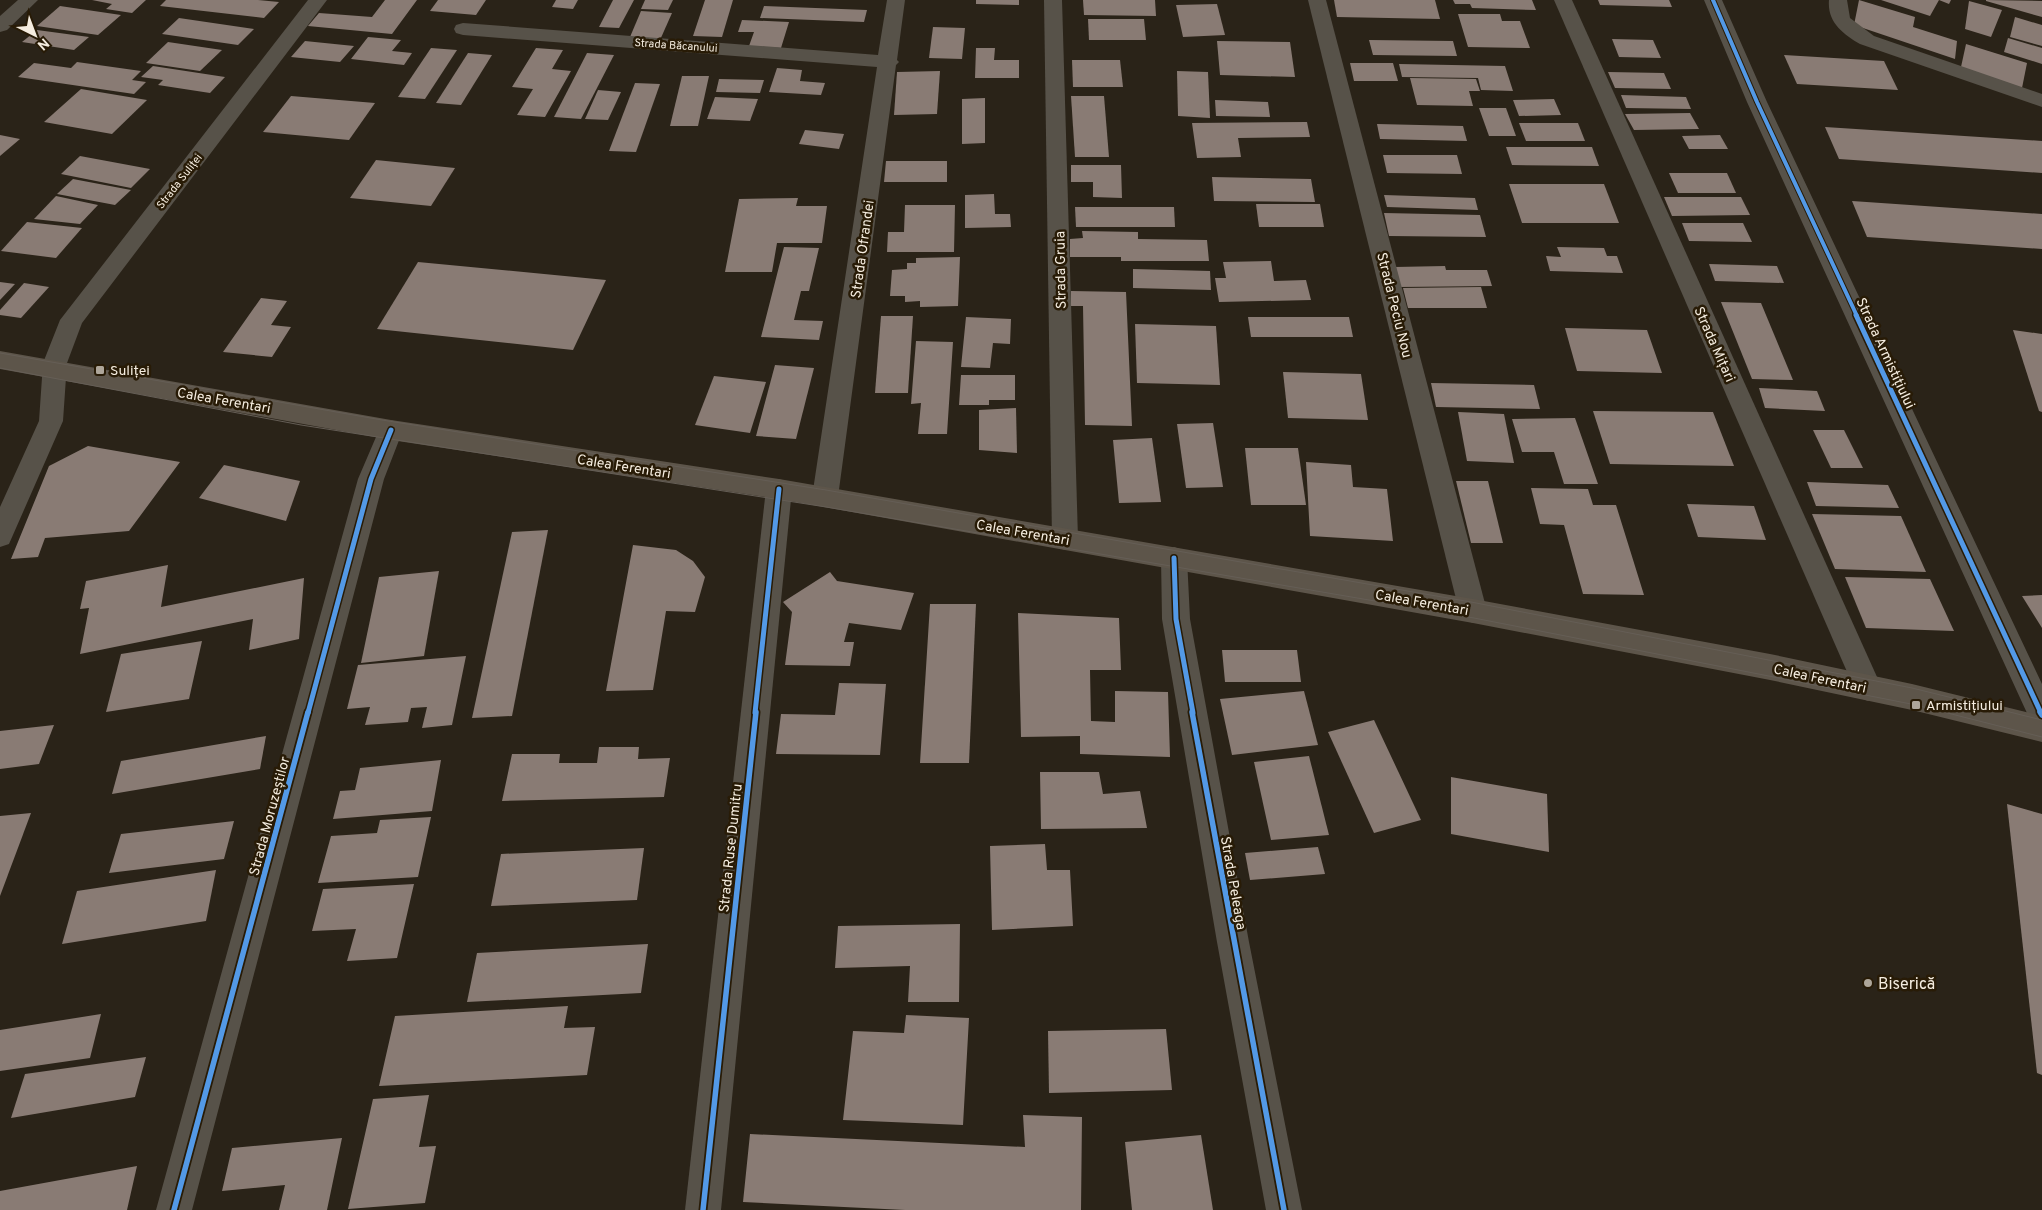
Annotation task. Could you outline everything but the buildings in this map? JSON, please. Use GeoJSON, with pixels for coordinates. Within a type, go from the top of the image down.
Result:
{"type":"FeatureCollection","features":[{"type":"Feature","properties":{"kind":"main road","name":"Calea Ferentari"},"geometry":{"type":"LineString","coordinates":[[0,360],[391,430],[779,489],[1473,610],[1868,688],[2042,729]]}},
{"type":"Feature","properties":{"kind":"street"},"geometry":{"type":"LineString","coordinates":[[0,26],[29,0]]}},
{"type":"Feature","properties":{"kind":"street","name":"Strada Suliței"},"geometry":{"type":"LineString","coordinates":[[0,536],[50,421],[55,363],[72,320],[318,0]]}},
{"type":"Feature","properties":{"kind":"street","name":"Strada Ofrandei"},"geometry":{"type":"LineString","coordinates":[[825,497],[889,62],[896,0]]}},
{"type":"Feature","properties":{"kind":"street","name":"Strada Gruia"},"geometry":{"type":"LineString","coordinates":[[1053,0],[1065,539]]}},
{"type":"Feature","properties":{"kind":"street","name":"Strada Peciu Nou"},"geometry":{"type":"LineString","coordinates":[[1317,0],[1473,610]]}},
{"type":"Feature","properties":{"kind":"street","name":"Strada Mițari"},"geometry":{"type":"LineString","coordinates":[[1563,0],[1868,688]]}},
{"type":"Feature","properties":{"kind":"street","name":"Strada Armistițiului"},"geometry":{"type":"LineString","coordinates":[[1713,0],[1757,102],[2042,715]]}},
{"type":"Feature","properties":{"kind":"street"},"geometry":{"type":"LineString","coordinates":[[1838,0],[1840,19],[1849,30],[1867,40],[2042,101]]}},
{"type":"Feature","properties":{"kind":"street","name":"Strada Băcanului"},"geometry":{"type":"LineString","coordinates":[[462,29],[889,62]]}},
{"type":"Feature","properties":{"kind":"street","name":"Strada Moruzeștilor"},"geometry":{"type":"LineString","coordinates":[[174,1210],[371,479],[391,430]]}},
{"type":"Feature","properties":{"kind":"street","name":"Strada Ruse Dumitru"},"geometry":{"type":"LineString","coordinates":[[703,1210],[779,489]]}},
{"type":"Feature","properties":{"kind":"street","name":"Strada Peleaga"},"geometry":{"type":"LineString","coordinates":[[1174,558],[1178,628],[1233,942],[1284,1210]]}},
{"type":"Feature","properties":{"kind":"tram line"},"geometry":{"type":"LineString","coordinates":[[0,353],[382,420],[826,490],[1471,602],[1912,688],[2042,720]]}},
{"type":"Feature","properties":{"kind":"tram line"},"geometry":{"type":"LineString","coordinates":[[0,368],[301,425],[826,507],[1474,618],[1916,705],[2042,737]]}},
{"type":"Feature","properties":{"kind":"cycle path"},"geometry":{"type":"LineString","coordinates":[[1713,0],[1757,102],[2042,715]]}},
{"type":"Feature","properties":{"kind":"cycle path"},"geometry":{"type":"LineString","coordinates":[[174,1210],[371,479],[391,430]]}},
{"type":"Feature","properties":{"kind":"cycle path"},"geometry":{"type":"LineString","coordinates":[[703,1210],[779,489]]}},
{"type":"Feature","properties":{"kind":"cycle path"},"geometry":{"type":"LineString","coordinates":[[1174,558],[1176,619],[1233,942],[1284,1210]]}},
{"type":"Feature","properties":{"kind":"place","name":"Suliței"},"geometry":{"type":"Point","coordinates":[100,370]}},
{"type":"Feature","properties":{"kind":"place","name":"Armistițiului"},"geometry":{"type":"Point","coordinates":[1916,705]}},
{"type":"Feature","properties":{"kind":"place","name":"Biserică"},"geometry":{"type":"Point","coordinates":[1868,983]}}]}
